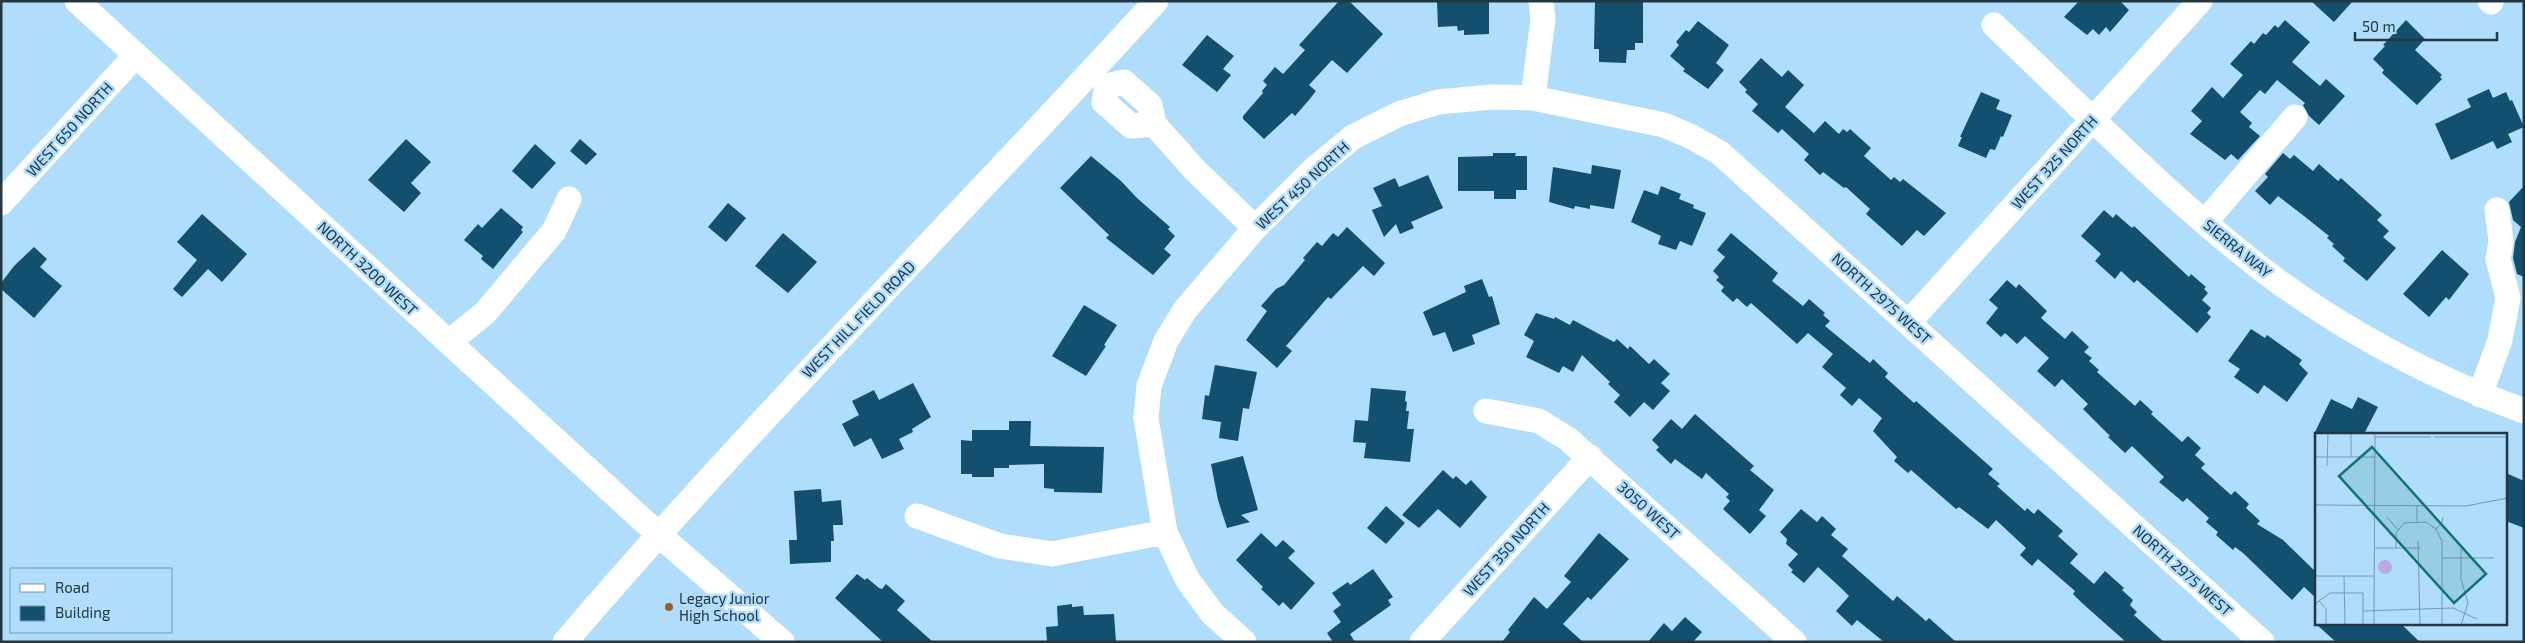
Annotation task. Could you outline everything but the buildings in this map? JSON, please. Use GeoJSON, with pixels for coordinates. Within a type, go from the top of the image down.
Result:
{"type":"FeatureCollection","features":[{"type":"Feature","properties":{"kind":"street","name":"NORTH 3200 WEST"},"geometry":{"type":"LineString","coordinates":[[77,1],[658,534],[782,642]]}},
{"type":"Feature","properties":{"kind":"street","name":"WEST HILL FIELD ROAD"},"geometry":{"type":"LineString","coordinates":[[565,642],[658,534],[776,406],[1099,79],[1156,1]]}},
{"type":"Feature","properties":{"kind":"street"},"geometry":{"type":"LineString","coordinates":[[1533,98],[1543,19],[1541,1]]}},
{"type":"Feature","properties":{"kind":"street","name":"WEST 325 NORTH"},"geometry":{"type":"LineString","coordinates":[[1910,322],[2200,1]]}},
{"type":"Feature","properties":{"kind":"street","name":"SIERRA WAY"},"geometry":{"type":"LineString","coordinates":[[1994,25],[2205,222],[2268,274],[2335,320],[2396,356],[2480,395],[2524,411]]}},
{"type":"Feature","properties":{"kind":"street","name":"WEST 650 NORTH"},"geometry":{"type":"LineString","coordinates":[[1,203],[136,55]]}},
{"type":"Feature","properties":{"kind":"street"},"geometry":{"type":"LineString","coordinates":[[1099,79],[1124,82],[1150,106],[1154,124],[1195,170],[1255,228]]}},
{"type":"Feature","properties":{"kind":"street","name":"WEST 450 NORTH"},"geometry":{"type":"LineString","coordinates":[[1244,642],[1212,613],[1187,579],[1165,532],[1146,418],[1149,386],[1166,341],[1185,310],[1255,228],[1313,170],[1353,137],[1399,114],[1438,102],[1492,97],[1533,98]]}},
{"type":"Feature","properties":{"kind":"street","name":"NORTH 2975 WEST"},"geometry":{"type":"LineString","coordinates":[[1533,98],[1664,125],[1692,137],[1720,153],[1910,322],[2262,642]]}},
{"type":"Feature","properties":{"kind":"street"},"geometry":{"type":"LineString","coordinates":[[2205,222],[2296,117]]}},
{"type":"Feature","properties":{"kind":"street"},"geometry":{"type":"LineString","coordinates":[[449,342],[485,313],[554,231],[569,199]]}},
{"type":"Feature","properties":{"kind":"street"},"geometry":{"type":"LineString","coordinates":[[2480,395],[2500,340],[2508,298],[2498,259],[2501,241],[2497,210]]}},
{"type":"Feature","properties":{"kind":"street","name":"3050 WEST"},"geometry":{"type":"LineString","coordinates":[[1486,411],[1539,422],[1568,439],[1794,642]]}},
{"type":"Feature","properties":{"kind":"street","name":"WEST 350 NORTH"},"geometry":{"type":"LineString","coordinates":[[1422,642],[1590,457]]}},
{"type":"Feature","properties":{"kind":"street"},"geometry":{"type":"LineString","coordinates":[[917,516],[1000,546],[1052,554],[1165,532]]}},
{"type":"Feature","properties":{"kind":"place","name":"Legacy Junior High School"},"geometry":{"type":"Point","coordinates":[669,607]}}]}
